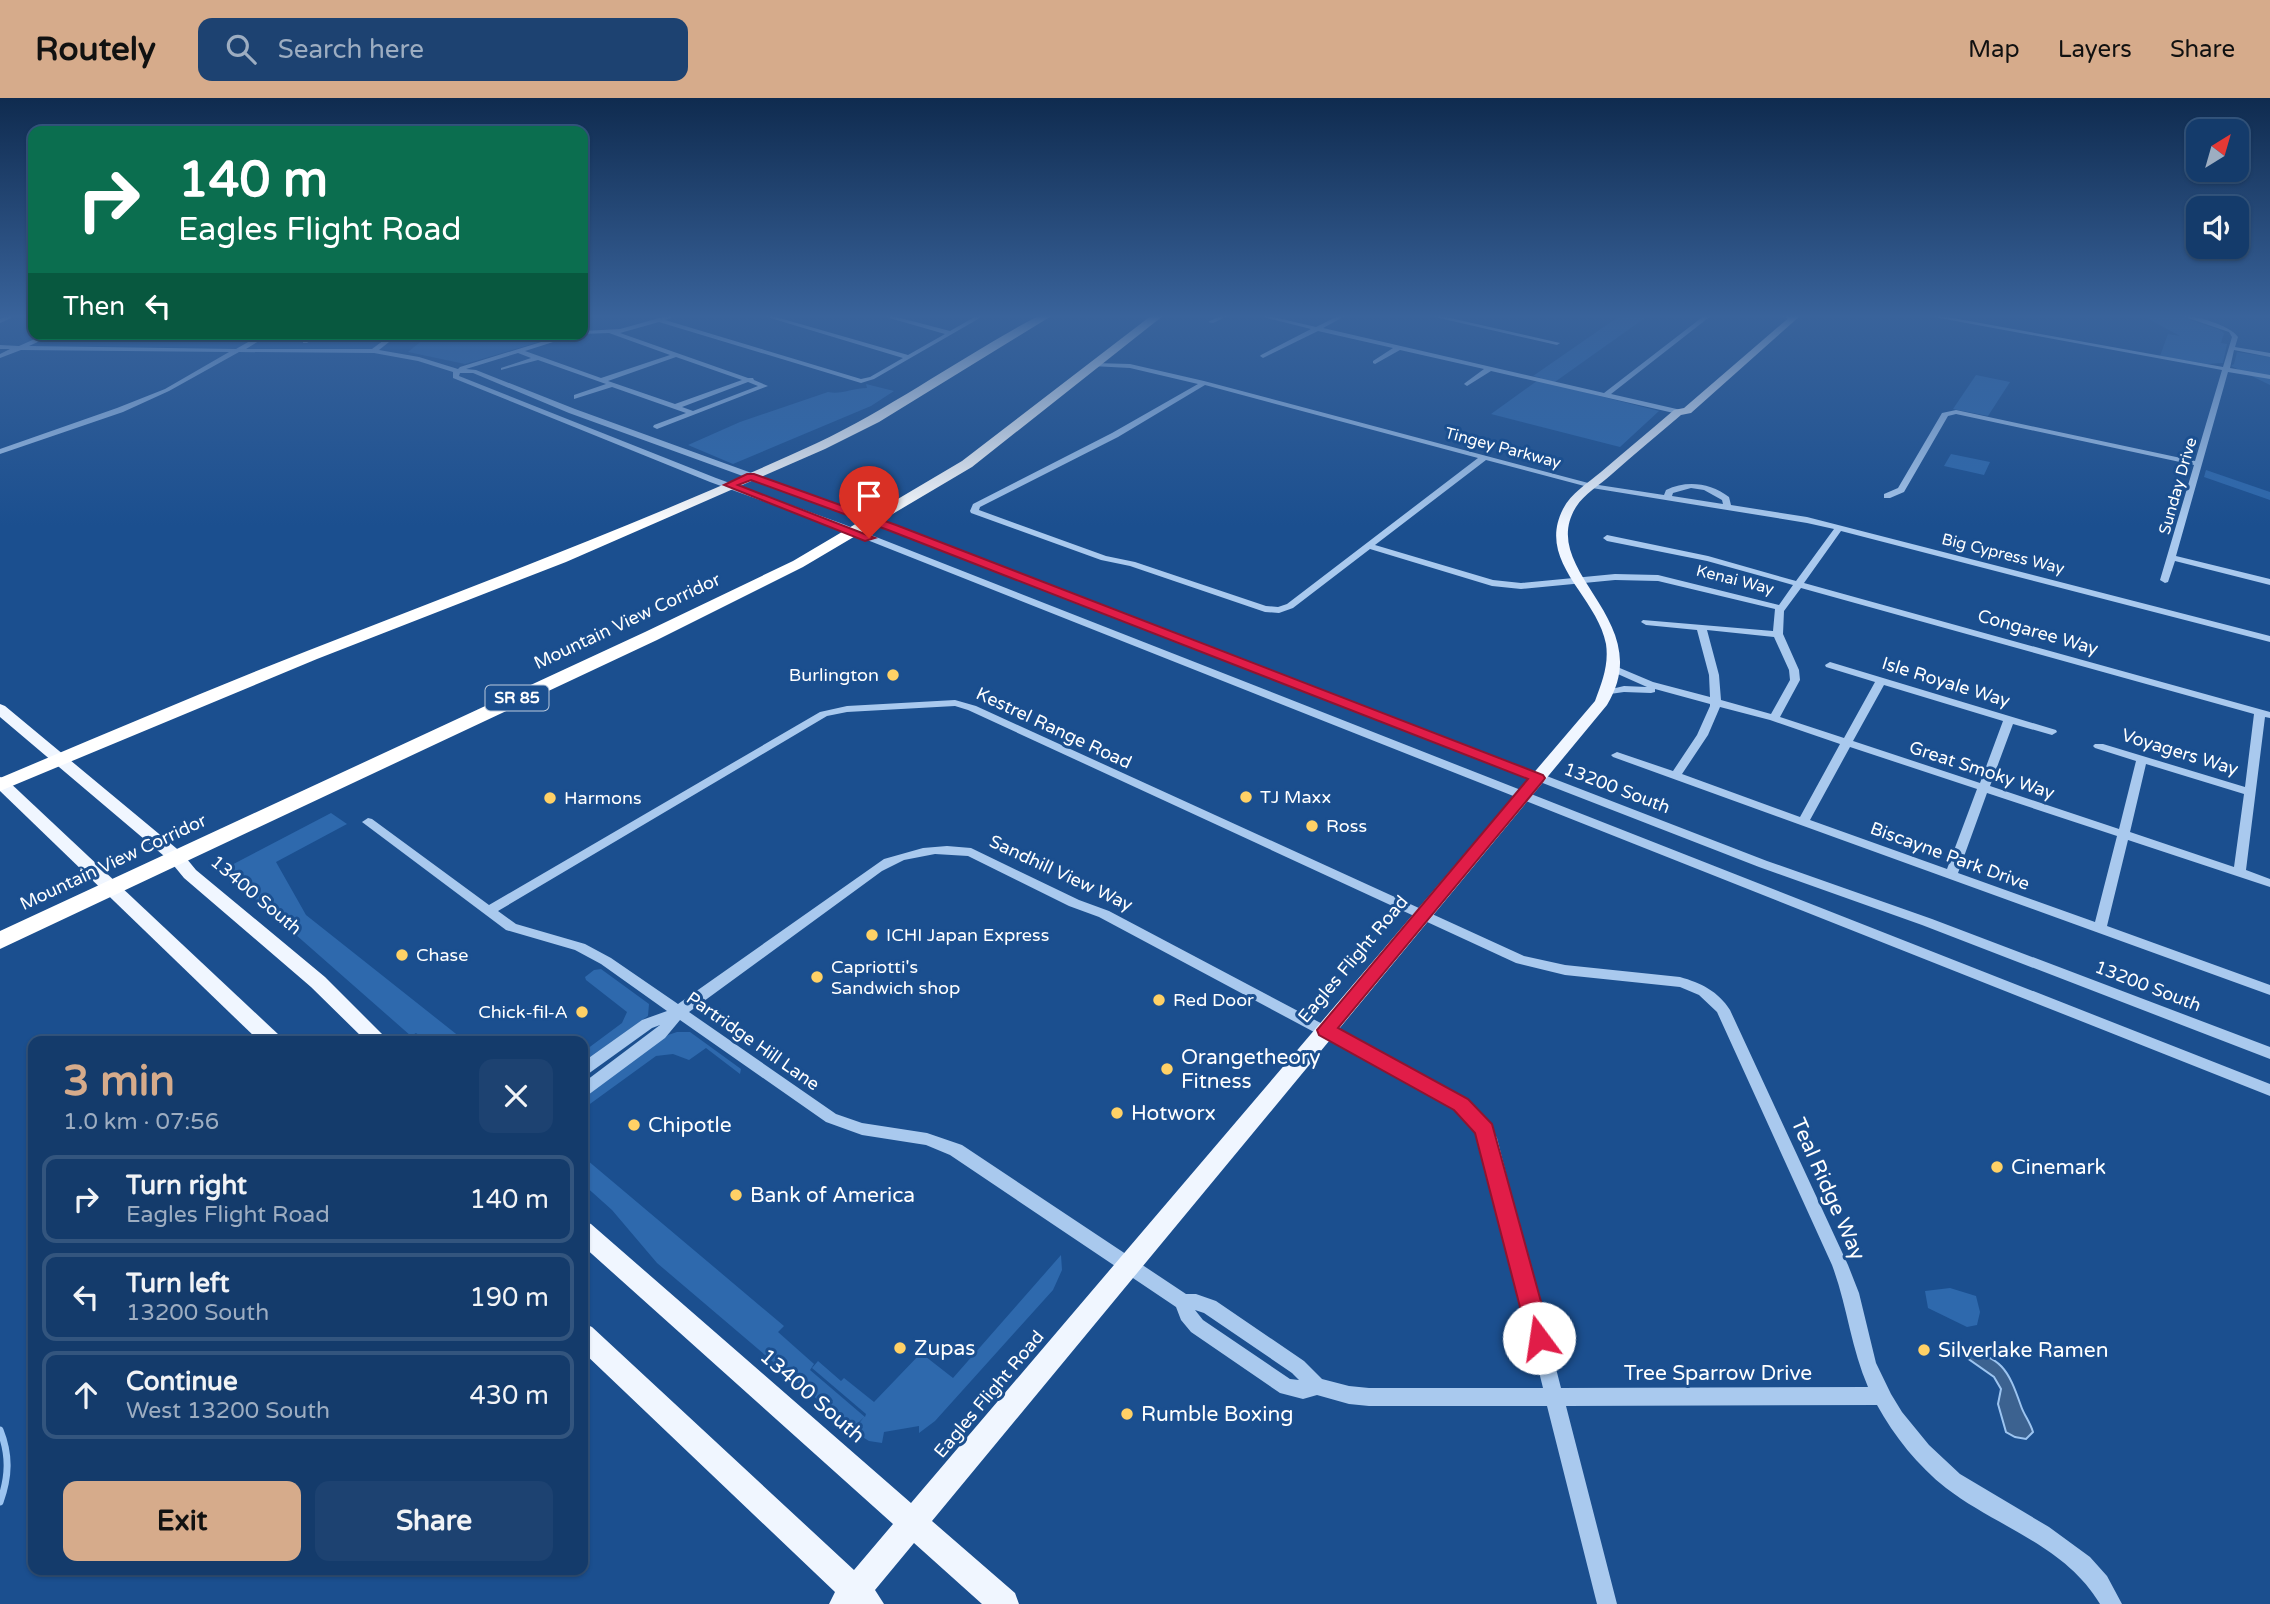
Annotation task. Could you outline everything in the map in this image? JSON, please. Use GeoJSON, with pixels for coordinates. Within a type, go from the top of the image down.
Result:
{"type":"FeatureCollection","features":[{"type":"Feature","properties":{"kind":"highway"},"geometry":{"type":"LineString","coordinates":[[1,784],[311,655],[561,559],[875,419],[929,385]]}},
{"type":"Feature","properties":{"kind":"highway","name":"Mountain View Corridor"},"geometry":{"type":"LineString","coordinates":[[0,941],[766,580],[873,522],[978,457],[1068,385]]}},
{"type":"Feature","properties":{"kind":"main road"},"geometry":{"type":"LineString","coordinates":[[1699,385],[1674,407],[1678,412],[1687,411],[1716,385]]}},
{"type":"Feature","properties":{"kind":"main road","name":"Eagles Flight Road"},"geometry":{"type":"LineString","coordinates":[[856,1600],[913,1522],[1607,693],[1615,669],[1614,645],[1607,623],[1564,554],[1561,532],[1568,511],[1592,486],[1678,412]]}},
{"type":"Feature","properties":{"kind":"main road","name":"13400 South"},"geometry":{"type":"LineString","coordinates":[[0,709],[176,857],[190,874],[318,982],[374,1036]]}},
{"type":"Feature","properties":{"kind":"main road"},"geometry":{"type":"LineString","coordinates":[[1,784],[267,1036]]}},
{"type":"Feature","properties":{"kind":"main road","name":"13400 South"},"geometry":{"type":"LineString","coordinates":[[588,1235],[1004,1604]]}},
{"type":"Feature","properties":{"kind":"main road"},"geometry":{"type":"LineString","coordinates":[[588,1340],[856,1600]]}},
{"type":"Feature","properties":{"kind":"street"},"geometry":{"type":"LineString","coordinates":[[0,452],[132,405],[175,385]]}},
{"type":"Feature","properties":{"kind":"street"},"geometry":{"type":"LineString","coordinates":[[476,385],[2270,1090]]}},
{"type":"Feature","properties":{"kind":"street"},"geometry":{"type":"LineString","coordinates":[[510,385],[750,477]]}},
{"type":"Feature","properties":{"kind":"street"},"geometry":{"type":"LineString","coordinates":[[577,397],[610,385]]}},
{"type":"Feature","properties":{"kind":"street"},"geometry":{"type":"LineString","coordinates":[[612,385],[693,413]]}},
{"type":"Feature","properties":{"kind":"street"},"geometry":{"type":"LineString","coordinates":[[675,407],[734,385]]}},
{"type":"Feature","properties":{"kind":"street"},"geometry":{"type":"LineString","coordinates":[[657,427],[764,385]]}},
{"type":"Feature","properties":{"kind":"street"},"geometry":{"type":"LineString","coordinates":[[1200,385],[1115,435],[976,506],[974,511],[1104,558],[1132,564],[1270,610],[1290,606],[1485,457]]}},
{"type":"Feature","properties":{"kind":"street","name":"Tingey Parkway"},"geometry":{"type":"LineString","coordinates":[[1213,385],[1592,486]]}},
{"type":"Feature","properties":{"kind":"street"},"geometry":{"type":"LineString","coordinates":[[1563,385],[1678,412]]}},
{"type":"Feature","properties":{"kind":"street"},"geometry":{"type":"LineString","coordinates":[[1606,395],[1619,385]]}},
{"type":"Feature","properties":{"kind":"street","name":"Sunday Drive"},"geometry":{"type":"LineString","coordinates":[[2165,580],[2221,385]]}},
{"type":"Feature","properties":{"kind":"street"},"geometry":{"type":"LineString","coordinates":[[512,399],[529,393]]}},
{"type":"Feature","properties":{"kind":"street"},"geometry":{"type":"LineString","coordinates":[[1887,496],[1901,489],[1945,415],[1956,412],[2199,464]]}},
{"type":"Feature","properties":{"kind":"street","name":"13200 South"},"geometry":{"type":"LineString","coordinates":[[750,477],[1763,864],[1927,922],[2270,1053]]}},
{"type":"Feature","properties":{"kind":"street","name":"Big Cypress Way"},"geometry":{"type":"LineString","coordinates":[[1592,486],[1727,506],[1839,528],[2270,639]]}},
{"type":"Feature","properties":{"kind":"street","name":"Big Cypress Way"},"geometry":{"type":"LineString","coordinates":[[1668,499],[1669,492],[1675,488],[1698,487],[1720,494],[1726,499],[1727,506]]}},
{"type":"Feature","properties":{"kind":"street"},"geometry":{"type":"LineString","coordinates":[[1774,718],[1795,680],[1794,670],[1778,634],[1777,618],[1781,608],[1839,528]]}},
{"type":"Feature","properties":{"kind":"street","name":"Congaree Way"},"geometry":{"type":"LineString","coordinates":[[1607,538],[1691,551],[1798,584],[2265,714]]}},
{"type":"Feature","properties":{"kind":"street","name":"Kenai Way"},"geometry":{"type":"LineString","coordinates":[[1368,547],[1492,583],[1521,586],[1579,582],[1599,585],[1682,584],[1781,608]]}},
{"type":"Feature","properties":{"kind":"street"},"geometry":{"type":"LineString","coordinates":[[2172,558],[2270,582]]}},
{"type":"Feature","properties":{"kind":"street"},"geometry":{"type":"LineString","coordinates":[[1646,622],[1778,634]]}},
{"type":"Feature","properties":{"kind":"street"},"geometry":{"type":"LineString","coordinates":[[1675,776],[1710,725],[1717,702],[1717,684],[1701,627]]}},
{"type":"Feature","properties":{"kind":"street","name":"Isle Royale Way"},"geometry":{"type":"LineString","coordinates":[[1830,665],[2052,732]]}},
{"type":"Feature","properties":{"kind":"street","name":"Great Smoky Way"},"geometry":{"type":"LineString","coordinates":[[1615,669],[1642,681],[1774,718],[2270,883]]}},
{"type":"Feature","properties":{"kind":"street"},"geometry":{"type":"LineString","coordinates":[[1803,822],[1881,680]]}},
{"type":"Feature","properties":{"kind":"street","name":"Great Smoky Way"},"geometry":{"type":"LineString","coordinates":[[1607,693],[1633,689],[1682,694]]}},
{"type":"Feature","properties":{"kind":"street","name":"Kestrel Range Road"},"geometry":{"type":"LineString","coordinates":[[488,911],[824,713],[943,702],[972,708],[1422,915]]}},
{"type":"Feature","properties":{"kind":"street"},"geometry":{"type":"LineString","coordinates":[[2239,873],[2250,792],[2265,714]]}},
{"type":"Feature","properties":{"kind":"street"},"geometry":{"type":"LineString","coordinates":[[1951,875],[2009,719]]}},
{"type":"Feature","properties":{"kind":"street","name":"Voyagers Way"},"geometry":{"type":"LineString","coordinates":[[2099,746],[2250,792]]}},
{"type":"Feature","properties":{"kind":"street","name":"Biscayne Park Drive"},"geometry":{"type":"LineString","coordinates":[[1617,755],[2270,989]]}},
{"type":"Feature","properties":{"kind":"street"},"geometry":{"type":"LineString","coordinates":[[2100,928],[2142,759]]}},
{"type":"Feature","properties":{"kind":"street","name":"Partridge Hill Lane"},"geometry":{"type":"LineString","coordinates":[[368,822],[517,930],[587,950],[831,1118],[862,1129],[927,1139],[956,1150],[1128,1266]]}},
{"type":"Feature","properties":{"kind":"street","name":"Sandhill View Way"},"geometry":{"type":"LineString","coordinates":[[588,1066],[647,1024],[678,1012],[881,866],[916,853],[945,849],[971,852],[987,858],[1074,903],[1104,914],[1326,1030]]}},
{"type":"Feature","properties":{"kind":"street","name":"Teal Ridge Way"},"geometry":{"type":"LineString","coordinates":[[1422,915],[1533,964],[1680,982],[1705,992],[1718,1004],[1842,1268],[1868,1365],[1902,1430],[1936,1466],[1972,1494],[2074,1556],[2096,1576],[2112,1604]]}},
{"type":"Feature","properties":{"kind":"street","name":"Sandhill View Way"},"geometry":{"type":"LineString","coordinates":[[588,1087],[660,1034],[678,1012]]}},
{"type":"Feature","properties":{"kind":"street"},"geometry":{"type":"LineString","coordinates":[[1326,1030],[1461,1104],[1485,1129],[1607,1604]]}},
{"type":"Feature","properties":{"kind":"street","name":"Tree Sparrow Drive"},"geometry":{"type":"LineString","coordinates":[[1128,1266],[1183,1302],[1186,1314],[1197,1326],[1278,1382],[1303,1390],[1317,1386],[1349,1395],[1369,1397],[1882,1396]]}},
{"type":"Feature","properties":{"kind":"shaded area"},"geometry":{"type":"Polygon","coordinates":[[[866,385],[871,385],[894,391],[871,406],[733,464],[688,445],[740,422],[828,392],[867,388],[866,385]]]}},
{"type":"Feature","properties":{"kind":"shaded area"},"geometry":{"type":"Polygon","coordinates":[[[1531,385],[1557,385],[1659,411],[1620,447],[1491,414],[1531,385]]]}},
{"type":"Feature","properties":{"kind":"shaded area"},"geometry":{"type":"Polygon","coordinates":[[[1969,385],[2008,385],[1988,416],[1953,409],[1969,385]]]}},
{"type":"Feature","properties":{"kind":"shaded area"},"geometry":{"type":"Polygon","coordinates":[[[1951,454],[1990,462],[1984,475],[1944,466],[1951,454]]]}},
{"type":"Feature","properties":{"kind":"shaded area"},"geometry":{"type":"Polygon","coordinates":[[[2206,470],[2270,492],[2270,500],[2204,477],[2206,470]]]}},
{"type":"Feature","properties":{"kind":"shaded area"},"geometry":{"type":"Polygon","coordinates":[[[331,813],[347,824],[276,862],[306,915],[459,1036],[420,1036],[416,1033],[411,1036],[222,870],[331,813]]]}},
{"type":"Feature","properties":{"kind":"shaded area"},"geometry":{"type":"Polygon","coordinates":[[[601,969],[649,1004],[648,1016],[588,1058],[588,1048],[622,1023],[627,1012],[586,980],[585,977],[594,970],[601,969]]]}},
{"type":"Feature","properties":{"kind":"shaded area"},"geometry":{"type":"Polygon","coordinates":[[[690,1032],[741,1069],[740,1074],[706,1048],[689,1060],[673,1054],[656,1056],[588,1105],[588,1092],[668,1035],[690,1032]]]}},
{"type":"Feature","properties":{"kind":"shaded area"},"geometry":{"type":"Polygon","coordinates":[[[588,1161],[784,1326],[778,1332],[814,1364],[810,1370],[865,1417],[866,1414],[812,1368],[818,1361],[841,1381],[844,1378],[874,1402],[921,1353],[953,1378],[1061,1255],[1062,1270],[1053,1290],[935,1421],[919,1433],[919,1426],[884,1432],[882,1443],[869,1441],[853,1431],[864,1417],[852,1429],[657,1263],[612,1210],[588,1188],[588,1161]]]}},
{"type":"Feature","properties":{"kind":"shaded area"},"geometry":{"type":"Polygon","coordinates":[[[1950,1288],[1976,1296],[1980,1312],[1977,1325],[1967,1327],[1928,1308],[1925,1291],[1950,1288]]]}},
{"type":"Feature","properties":{"kind":"shaded area"},"geometry":{"type":"Polygon","coordinates":[[[1961,1348],[1995,1361],[2007,1374],[2033,1432],[2026,1439],[2006,1432],[1998,1404],[2001,1389],[1994,1377],[1960,1353],[1961,1348]]]}},
{"type":"Feature","properties":{"kind":"waterway"},"geometry":{"type":"LineString","coordinates":[[0,1430],[7,1466],[0,1502]]}},
{"type":"Feature","properties":{"kind":"place","name":"Burlington"},"geometry":{"type":"Point","coordinates":[893,675]}},
{"type":"Feature","properties":{"kind":"place","name":"TJ Maxx"},"geometry":{"type":"Point","coordinates":[1246,797]}},
{"type":"Feature","properties":{"kind":"place","name":"Harmons"},"geometry":{"type":"Point","coordinates":[550,798]}},
{"type":"Feature","properties":{"kind":"place","name":"Ross"},"geometry":{"type":"Point","coordinates":[1312,826]}},
{"type":"Feature","properties":{"kind":"place","name":"ICHI Japan Express"},"geometry":{"type":"Point","coordinates":[872,935]}},
{"type":"Feature","properties":{"kind":"place","name":"Chase"},"geometry":{"type":"Point","coordinates":[402,955]}},
{"type":"Feature","properties":{"kind":"place","name":"Capriotti's Sandwich shop"},"geometry":{"type":"Point","coordinates":[817,977]}},
{"type":"Feature","properties":{"kind":"place","name":"Red Door"},"geometry":{"type":"Point","coordinates":[1159,1000]}},
{"type":"Feature","properties":{"kind":"place","name":"Chick-fil-A"},"geometry":{"type":"Point","coordinates":[582,1012]}},
{"type":"Feature","properties":{"kind":"place","name":"Orangetheory Fitness"},"geometry":{"type":"Point","coordinates":[1167,1069]}},
{"type":"Feature","properties":{"kind":"place","name":"Hotworx"},"geometry":{"type":"Point","coordinates":[1117,1113]}},
{"type":"Feature","properties":{"kind":"place","name":"Chipotle"},"geometry":{"type":"Point","coordinates":[634,1125]}},
{"type":"Feature","properties":{"kind":"place","name":"Cinemark"},"geometry":{"type":"Point","coordinates":[1997,1167]}},
{"type":"Feature","properties":{"kind":"place","name":"Bank of America"},"geometry":{"type":"Point","coordinates":[736,1195]}},
{"type":"Feature","properties":{"kind":"place","name":"Zupas"},"geometry":{"type":"Point","coordinates":[900,1348]}},
{"type":"Feature","properties":{"kind":"place","name":"Silverlake Ramen"},"geometry":{"type":"Point","coordinates":[1924,1350]}},
{"type":"Feature","properties":{"kind":"place","name":"Rumble Boxing"},"geometry":{"type":"Point","coordinates":[1127,1414]}},
{"type":"Feature","properties":{"kind":"route"},"geometry":{"type":"LineString","coordinates":[[869,538],[729,485],[750,477],[892,527],[1537,778],[1326,1030],[1461,1104],[1485,1129],[1539,1338]]}}]}
